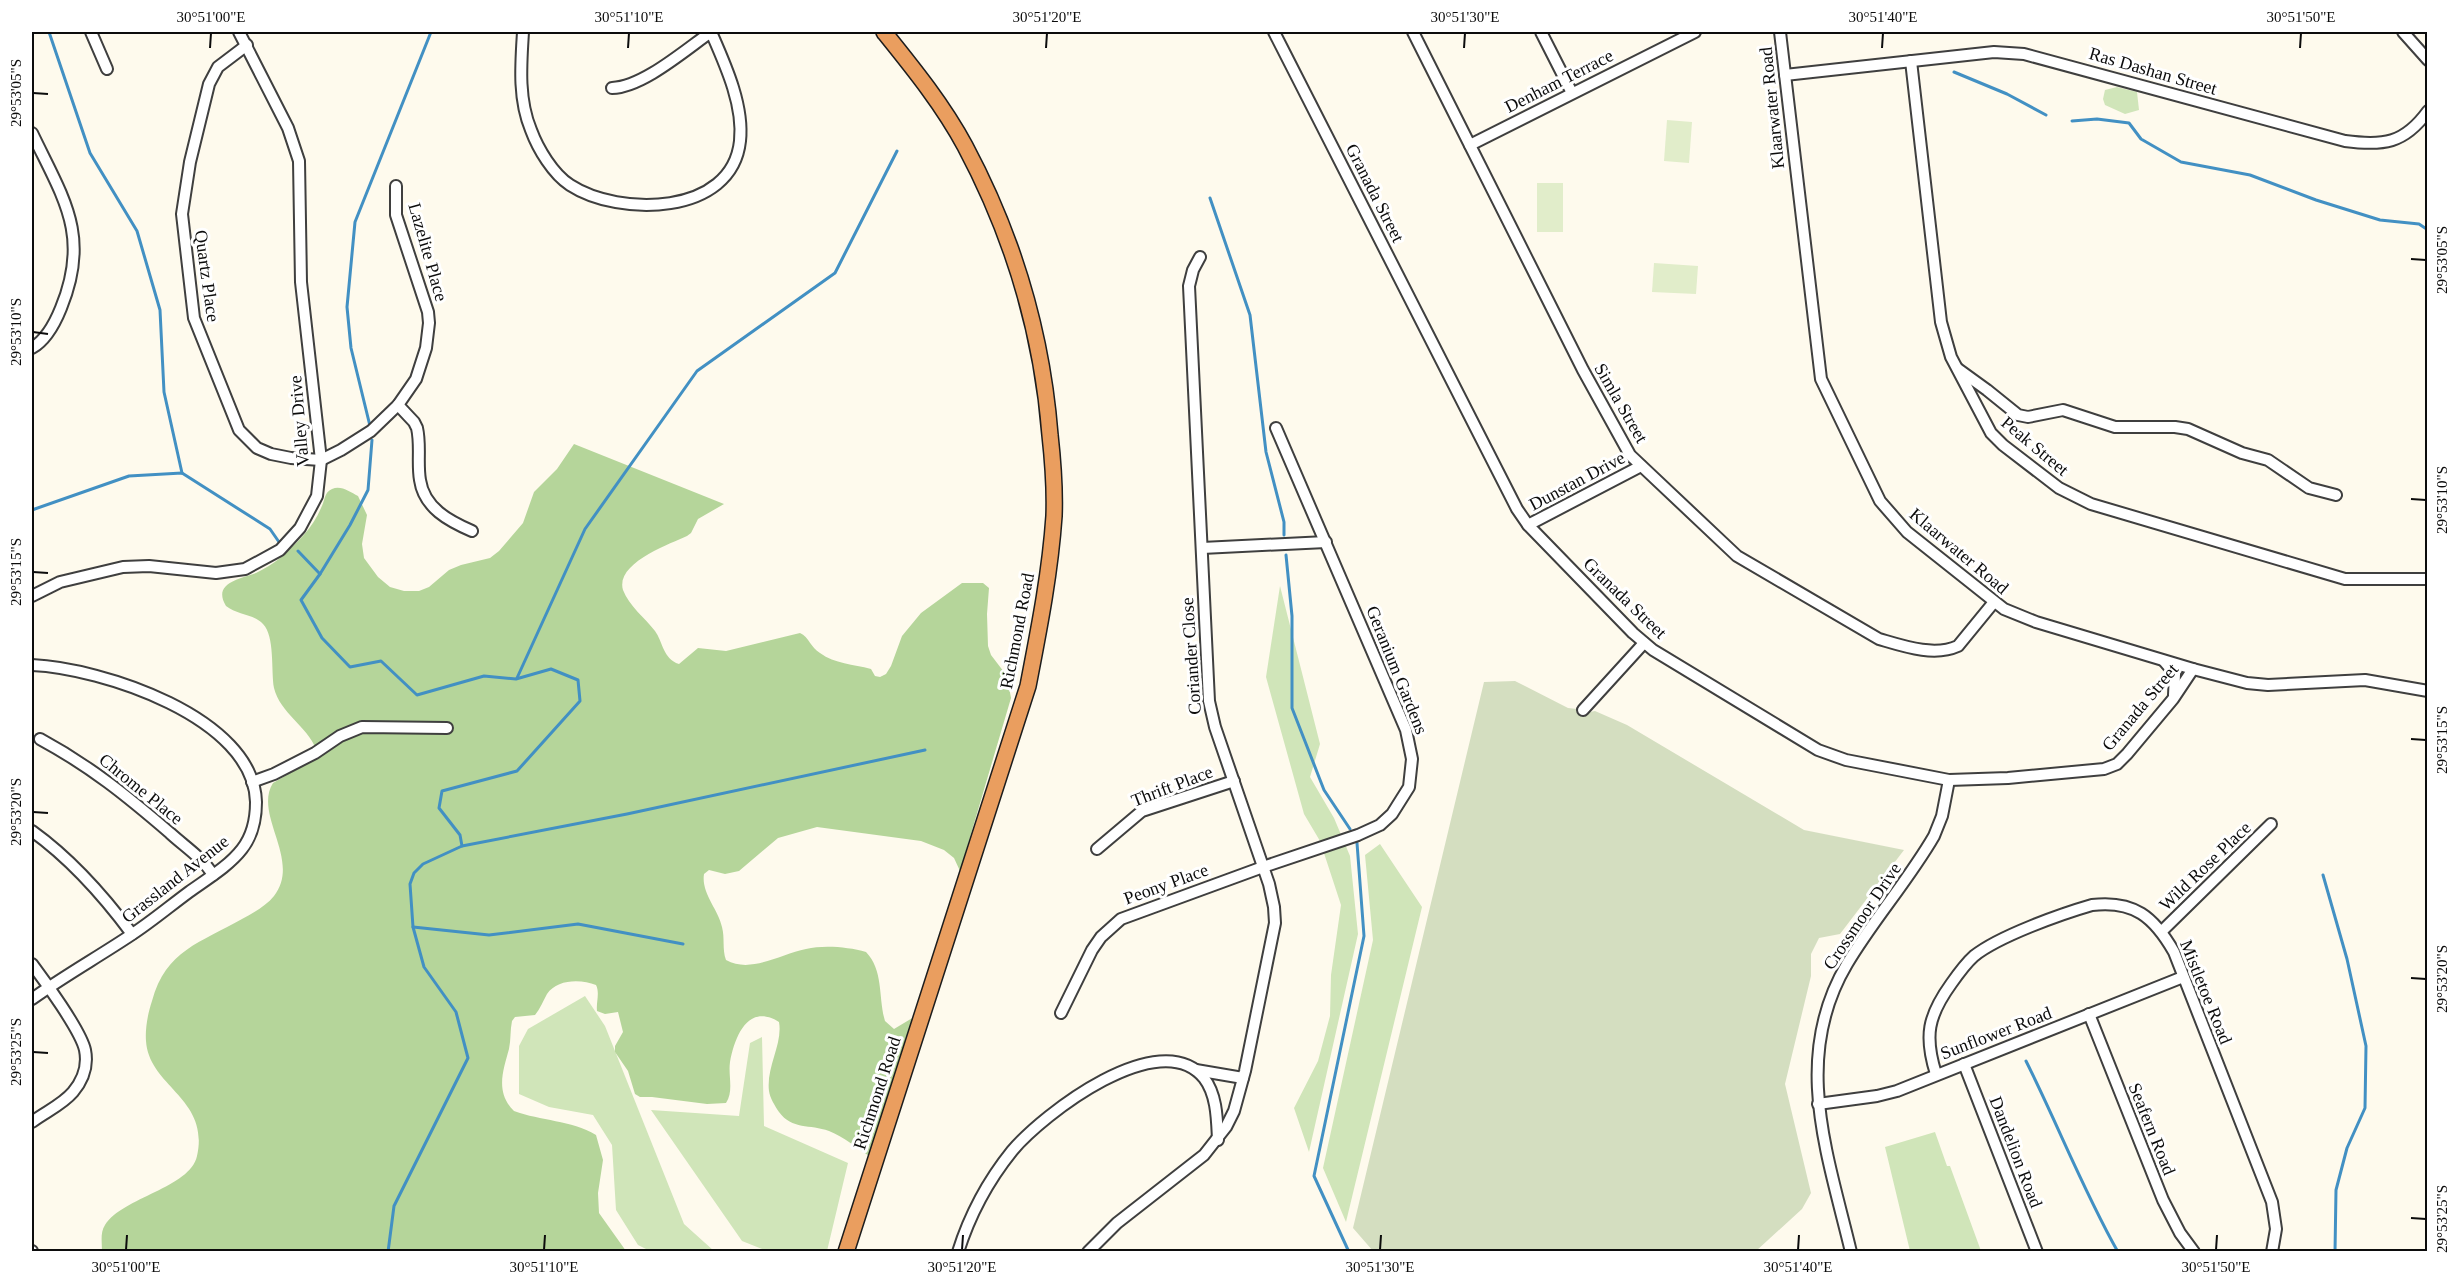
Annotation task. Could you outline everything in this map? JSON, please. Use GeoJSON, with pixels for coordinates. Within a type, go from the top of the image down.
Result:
{"type":"FeatureCollection","features":[{"type":"Feature","properties":{"kind":"highway","name":"Richmond Road"},"geometry":{"type":"LineString","coordinates":[[846,1251],[1028,686],[1047,590],[1054,514],[1046,384],[1033,318],[1007,235],[964,145],[922,80],[884,32]]}},
{"type":"Feature","properties":{"kind":"street"},"geometry":{"type":"LineString","coordinates":[[91,32],[108,69]]}},
{"type":"Feature","properties":{"kind":"street","name":"Valley Drive"},"geometry":{"type":"LineString","coordinates":[[32,596],[60,582],[123,567],[149,566],[216,573],[245,569],[280,550],[300,528],[310,511],[320,482],[321,460],[301,282],[298,155],[288,128],[239,32]]}},
{"type":"Feature","properties":{"kind":"street"},"geometry":{"type":"LineString","coordinates":[[523,32],[521,68],[523,103],[530,129],[540,150],[564,181],[590,196],[630,204],[649,205],[672,203],[699,195],[721,181],[734,161],[740,142],[738,116],[724,63],[711,32],[667,63],[630,85],[612,88]]}},
{"type":"Feature","properties":{"kind":"street","name":"Granada Street"},"geometry":{"type":"LineString","coordinates":[[1274,32],[1517,509],[1528,525],[1644,643],[1818,750],[1846,760],[1949,780],[1989,779],[2104,769],[2117,764],[2173,699],[2193,669]]}},
{"type":"Feature","properties":{"kind":"street","name":"Simla Street"},"geometry":{"type":"LineString","coordinates":[[1413,32],[1583,370],[1622,443],[1641,466],[1737,556],[1879,639],[1901,646],[1940,651],[1950,649],[1958,646],[1994,602]]}},
{"type":"Feature","properties":{"kind":"street"},"geometry":{"type":"LineString","coordinates":[[1541,32],[1572,93]]}},
{"type":"Feature","properties":{"kind":"street"},"geometry":{"type":"LineString","coordinates":[[1669,32],[1674,42]]}},
{"type":"Feature","properties":{"kind":"street","name":"Denham Terrace"},"geometry":{"type":"LineString","coordinates":[[1470,145],[1695,32]]}},
{"type":"Feature","properties":{"kind":"street","name":"Klaarwater Road"},"geometry":{"type":"LineString","coordinates":[[1780,32],[1816,357],[1825,391],[1880,501],[1891,516],[1907,532],[1994,602],[2018,616],[2230,679],[2268,685],[2365,680],[2427,692]]}},
{"type":"Feature","properties":{"kind":"street"},"geometry":{"type":"LineString","coordinates":[[2403,32],[2427,60]]}},
{"type":"Feature","properties":{"kind":"street","name":"Quartz Place"},"geometry":{"type":"LineString","coordinates":[[247,45],[226,59],[213,76],[187,179],[182,214],[194,318],[229,410],[245,438],[257,448],[271,454],[321,460]]}},
{"type":"Feature","properties":{"kind":"street","name":"Ras Dashan Street"},"geometry":{"type":"LineString","coordinates":[[1785,75],[1994,52],[2024,54],[2345,141],[2371,144],[2390,142],[2406,134],[2417,125],[2427,111]]}},
{"type":"Feature","properties":{"kind":"street","name":"Peak Street"},"geometry":{"type":"LineString","coordinates":[[1911,61],[1941,322],[1955,368],[1991,433],[2003,445],[2072,497],[2345,579],[2427,579]]}},
{"type":"Feature","properties":{"kind":"street"},"geometry":{"type":"LineString","coordinates":[[32,133],[70,213],[75,245],[67,293],[54,325],[32,348]]}},
{"type":"Feature","properties":{"kind":"street","name":"Lazelite Place"},"geometry":{"type":"LineString","coordinates":[[321,460],[371,431],[398,405],[416,379],[423,362],[429,323],[428,312],[396,215],[396,186]]}},
{"type":"Feature","properties":{"kind":"street","name":"Coriander Close"},"geometry":{"type":"LineString","coordinates":[[1088,1251],[1117,1223],[1193,1165],[1218,1140],[1234,1111],[1243,1078],[1275,923],[1272,895],[1210,709],[1189,286],[1193,270],[1200,257]]}},
{"type":"Feature","properties":{"kind":"street"},"geometry":{"type":"LineString","coordinates":[[1955,368],[1987,390],[2018,416],[2028,417],[2063,410],[2115,427],[2188,429],[2242,453],[2268,460],[2309,488],[2336,495]]}},
{"type":"Feature","properties":{"kind":"street"},"geometry":{"type":"LineString","coordinates":[[398,405],[417,428],[420,481],[427,500],[452,522],[472,531]]}},
{"type":"Feature","properties":{"kind":"street","name":"Geranium Gardens"},"geometry":{"type":"LineString","coordinates":[[1263,867],[1358,835],[1380,825],[1402,800],[1409,787],[1412,773],[1411,744],[1406,730],[1276,428]]}},
{"type":"Feature","properties":{"kind":"street","name":"Dunstan Drive"},"geometry":{"type":"LineString","coordinates":[[1528,525],[1641,466]]}},
{"type":"Feature","properties":{"kind":"street"},"geometry":{"type":"LineString","coordinates":[[1202,548],[1326,542]]}},
{"type":"Feature","properties":{"kind":"street"},"geometry":{"type":"LineString","coordinates":[[1583,710],[1644,643]]}},
{"type":"Feature","properties":{"kind":"street"},"geometry":{"type":"LineString","coordinates":[[2163,660],[2175,674],[2173,699]]}},
{"type":"Feature","properties":{"kind":"street","name":"Grassland Avenue"},"geometry":{"type":"LineString","coordinates":[[32,665],[90,674],[194,715],[223,738],[236,752],[256,793],[256,813],[252,830],[241,850],[213,875],[132,934],[32,999]]}},
{"type":"Feature","properties":{"kind":"street"},"geometry":{"type":"LineString","coordinates":[[252,782],[274,774],[315,753],[340,735],[362,727],[447,728]]}},
{"type":"Feature","properties":{"kind":"street","name":"Chrome Place"},"geometry":{"type":"LineString","coordinates":[[40,739],[73,756],[113,784],[190,850],[213,875]]}},
{"type":"Feature","properties":{"kind":"street","name":"Crossmoor Drive"},"geometry":{"type":"LineString","coordinates":[[1851,1251],[1818,1104],[1816,1071],[1826,1013],[1837,982],[1856,948],[1934,836],[1942,816],[1949,780]]}},
{"type":"Feature","properties":{"kind":"street","name":"Thrift Place"},"geometry":{"type":"LineString","coordinates":[[1097,849],[1133,816],[1234,781]]}},
{"type":"Feature","properties":{"kind":"street","name":"Wild Rose Place"},"geometry":{"type":"LineString","coordinates":[[2162,931],[2271,824]]}},
{"type":"Feature","properties":{"kind":"street"},"geometry":{"type":"LineString","coordinates":[[32,831],[52,845],[81,873],[132,934]]}},
{"type":"Feature","properties":{"kind":"street","name":"Peony Place"},"geometry":{"type":"LineString","coordinates":[[1061,1013],[1096,943],[1121,919],[1263,867]]}},
{"type":"Feature","properties":{"kind":"street","name":"Mistletoe Road"},"geometry":{"type":"LineString","coordinates":[[1936,1074],[1929,1045],[1931,1017],[1937,1004],[1964,966],[1982,951],[2077,910],[2108,903],[2137,910],[2162,931],[2174,952],[2272,1202],[2276,1229],[2272,1251]]}},
{"type":"Feature","properties":{"kind":"street"},"geometry":{"type":"LineString","coordinates":[[32,964],[83,1044],[86,1059],[85,1071],[71,1094],[32,1122]]}},
{"type":"Feature","properties":{"kind":"street","name":"Sunflower Road"},"geometry":{"type":"LineString","coordinates":[[1818,1104],[1897,1091],[2183,977]]}},
{"type":"Feature","properties":{"kind":"street","name":"Seafern Road"},"geometry":{"type":"LineString","coordinates":[[2089,1014],[2163,1200],[2180,1233],[2194,1251]]}},
{"type":"Feature","properties":{"kind":"street"},"geometry":{"type":"LineString","coordinates":[[958,1251],[972,1213],[986,1187],[1013,1150],[1057,1109],[1106,1079],[1150,1063],[1176,1063],[1196,1070],[1243,1078]]}},
{"type":"Feature","properties":{"kind":"street","name":"Dandelion Road"},"geometry":{"type":"LineString","coordinates":[[1964,1064],[2037,1251]]}},
{"type":"Feature","properties":{"kind":"street"},"geometry":{"type":"LineString","coordinates":[[1196,1070],[1205,1080],[1212,1094],[1216,1110],[1218,1140]]}},
{"type":"Feature","properties":{"kind":"green space"},"geometry":{"type":"Polygon","coordinates":[[[2117,87],[2137,92],[2139,110],[2125,114],[2105,105],[2103,99],[2105,90],[2117,87]]]}},
{"type":"Feature","properties":{"kind":"green space"},"geometry":{"type":"Polygon","coordinates":[[[1667,120],[1692,122],[1689,163],[1664,161],[1667,120]]]}},
{"type":"Feature","properties":{"kind":"green space"},"geometry":{"type":"Polygon","coordinates":[[[1537,183],[1563,183],[1563,232],[1537,232],[1537,183]]]}},
{"type":"Feature","properties":{"kind":"green space"},"geometry":{"type":"Polygon","coordinates":[[[1654,263],[1698,266],[1696,294],[1652,292],[1654,263]]]}},
{"type":"Feature","properties":{"kind":"green space"},"geometry":{"type":"Polygon","coordinates":[[[574,444],[724,504],[698,519],[687,536],[657,549],[635,563],[627,571],[623,580],[623,590],[629,601],[658,635],[670,658],[679,664],[698,648],[726,651],[800,633],[826,657],[871,669],[875,676],[880,677],[886,674],[891,666],[902,636],[921,613],[962,583],[983,583],[989,588],[988,646],[991,655],[1007,676],[1011,698],[960,871],[954,858],[944,850],[921,841],[817,827],[778,838],[739,871],[725,874],[709,870],[704,874],[707,894],[722,927],[726,960],[736,964],[755,964],[796,951],[820,947],[866,952],[876,967],[885,1021],[894,1029],[914,1017],[869,1156],[834,1133],[790,1122],[774,1105],[770,1096],[769,1082],[779,1039],[779,1022],[768,1017],[759,1017],[751,1019],[745,1025],[735,1042],[730,1062],[730,1088],[726,1103],[707,1104],[640,1097],[635,1094],[628,1071],[615,1052],[615,1046],[623,1032],[618,1012],[605,1014],[597,1011],[596,985],[570,982],[551,989],[535,1015],[515,1017],[512,1021],[502,1089],[508,1104],[514,1111],[566,1123],[596,1135],[603,1160],[598,1193],[599,1213],[626,1251],[102,1252],[102,1231],[114,1215],[170,1185],[192,1167],[197,1156],[199,1136],[195,1120],[187,1106],[157,1070],[150,1057],[146,1041],[148,1016],[158,984],[166,970],[186,950],[255,912],[274,896],[281,882],[283,868],[268,796],[273,783],[314,759],[316,749],[277,697],[267,629],[255,618],[226,606],[223,598],[225,587],[280,558],[309,529],[318,515],[327,492],[339,488],[358,496],[367,515],[362,544],[364,558],[378,577],[390,587],[404,591],[419,591],[429,587],[449,570],[490,558],[499,551],[523,523],[534,492],[557,469],[574,444]]]}},
{"type":"Feature","properties":{"kind":"green space"},"geometry":{"type":"Polygon","coordinates":[[[1280,586],[1320,744],[1310,777],[1334,818],[1350,856],[1358,934],[1309,1152],[1294,1108],[1318,1061],[1330,1016],[1331,975],[1341,905],[1320,841],[1304,814],[1266,677],[1280,586]]]}},
{"type":"Feature","properties":{"kind":"green space"},"geometry":{"type":"Polygon","coordinates":[[[1515,681],[1568,708],[1584,713],[1595,711],[1627,725],[1804,830],[1904,850],[1840,934],[1819,938],[1811,954],[1811,976],[1785,1084],[1811,1193],[1802,1209],[1756,1251],[1373,1251],[1353,1228],[1484,682],[1515,681]]]}},
{"type":"Feature","properties":{"kind":"green space"},"geometry":{"type":"Polygon","coordinates":[[[1380,844],[1422,907],[1346,1222],[1323,1168],[1373,940],[1365,855],[1380,844]]]}},
{"type":"Feature","properties":{"kind":"green space"},"geometry":{"type":"Polygon","coordinates":[[[585,996],[605,1026],[684,1224],[714,1251],[650,1251],[638,1245],[616,1210],[612,1145],[593,1115],[549,1107],[519,1094],[519,1046],[528,1029],[585,996]]]}},
{"type":"Feature","properties":{"kind":"green space"},"geometry":{"type":"Polygon","coordinates":[[[762,1037],[764,1126],[848,1163],[827,1251],[767,1251],[742,1241],[651,1110],[739,1116],[750,1043],[762,1037]]]}},
{"type":"Feature","properties":{"kind":"green space"},"geometry":{"type":"Polygon","coordinates":[[[1935,1132],[1981,1251],[1910,1251],[1885,1147],[1935,1132]]]}},
{"type":"Feature","properties":{"kind":"waterway"},"geometry":{"type":"LineString","coordinates":[[49,32],[90,153],[137,231],[160,310],[164,392],[182,473]]}},
{"type":"Feature","properties":{"kind":"waterway"},"geometry":{"type":"LineString","coordinates":[[370,426],[351,348],[347,307],[355,222],[431,32]]}},
{"type":"Feature","properties":{"kind":"waterway"},"geometry":{"type":"LineString","coordinates":[[1954,72],[2007,94],[2046,115]]}},
{"type":"Feature","properties":{"kind":"waterway"},"geometry":{"type":"LineString","coordinates":[[2072,121],[2097,119],[2129,123],[2141,139],[2181,162],[2250,175],[2316,200],[2380,220],[2419,224],[2428,230]]}},
{"type":"Feature","properties":{"kind":"waterway"},"geometry":{"type":"LineString","coordinates":[[517,678],[585,529],[697,371],[835,273],[897,151]]}},
{"type":"Feature","properties":{"kind":"waterway"},"geometry":{"type":"LineString","coordinates":[[1210,198],[1250,315],[1266,452],[1284,522],[1284,535]]}},
{"type":"Feature","properties":{"kind":"waterway"},"geometry":{"type":"LineString","coordinates":[[320,574],[368,490],[372,440]]}},
{"type":"Feature","properties":{"kind":"waterway"},"geometry":{"type":"LineString","coordinates":[[32,510],[129,476],[182,473],[270,529],[279,542]]}},
{"type":"Feature","properties":{"kind":"waterway"},"geometry":{"type":"LineString","coordinates":[[298,551],[320,574],[301,600],[322,638],[350,667],[381,661],[417,695],[484,676],[516,679],[551,669],[578,680],[580,701],[517,771],[442,791],[439,808],[460,835],[462,846],[423,864],[414,873],[410,884],[413,927],[424,967],[456,1012],[468,1058],[394,1206],[388,1252]]}},
{"type":"Feature","properties":{"kind":"waterway"},"geometry":{"type":"LineString","coordinates":[[1286,555],[1292,616],[1292,708],[1324,790],[1350,829]]}},
{"type":"Feature","properties":{"kind":"waterway"},"geometry":{"type":"LineString","coordinates":[[462,846],[627,814],[925,750]]}},
{"type":"Feature","properties":{"kind":"waterway"},"geometry":{"type":"LineString","coordinates":[[1349,1252],[1314,1176],[1364,936],[1357,843]]}},
{"type":"Feature","properties":{"kind":"waterway"},"geometry":{"type":"LineString","coordinates":[[2323,875],[2347,959],[2366,1046],[2365,1108],[2347,1148],[2336,1190],[2335,1252]]}},
{"type":"Feature","properties":{"kind":"waterway"},"geometry":{"type":"LineString","coordinates":[[413,927],[489,935],[578,924],[683,944]]}},
{"type":"Feature","properties":{"kind":"waterway"},"geometry":{"type":"LineString","coordinates":[[2026,1061],[2093,1205],[2118,1252]]}}]}
